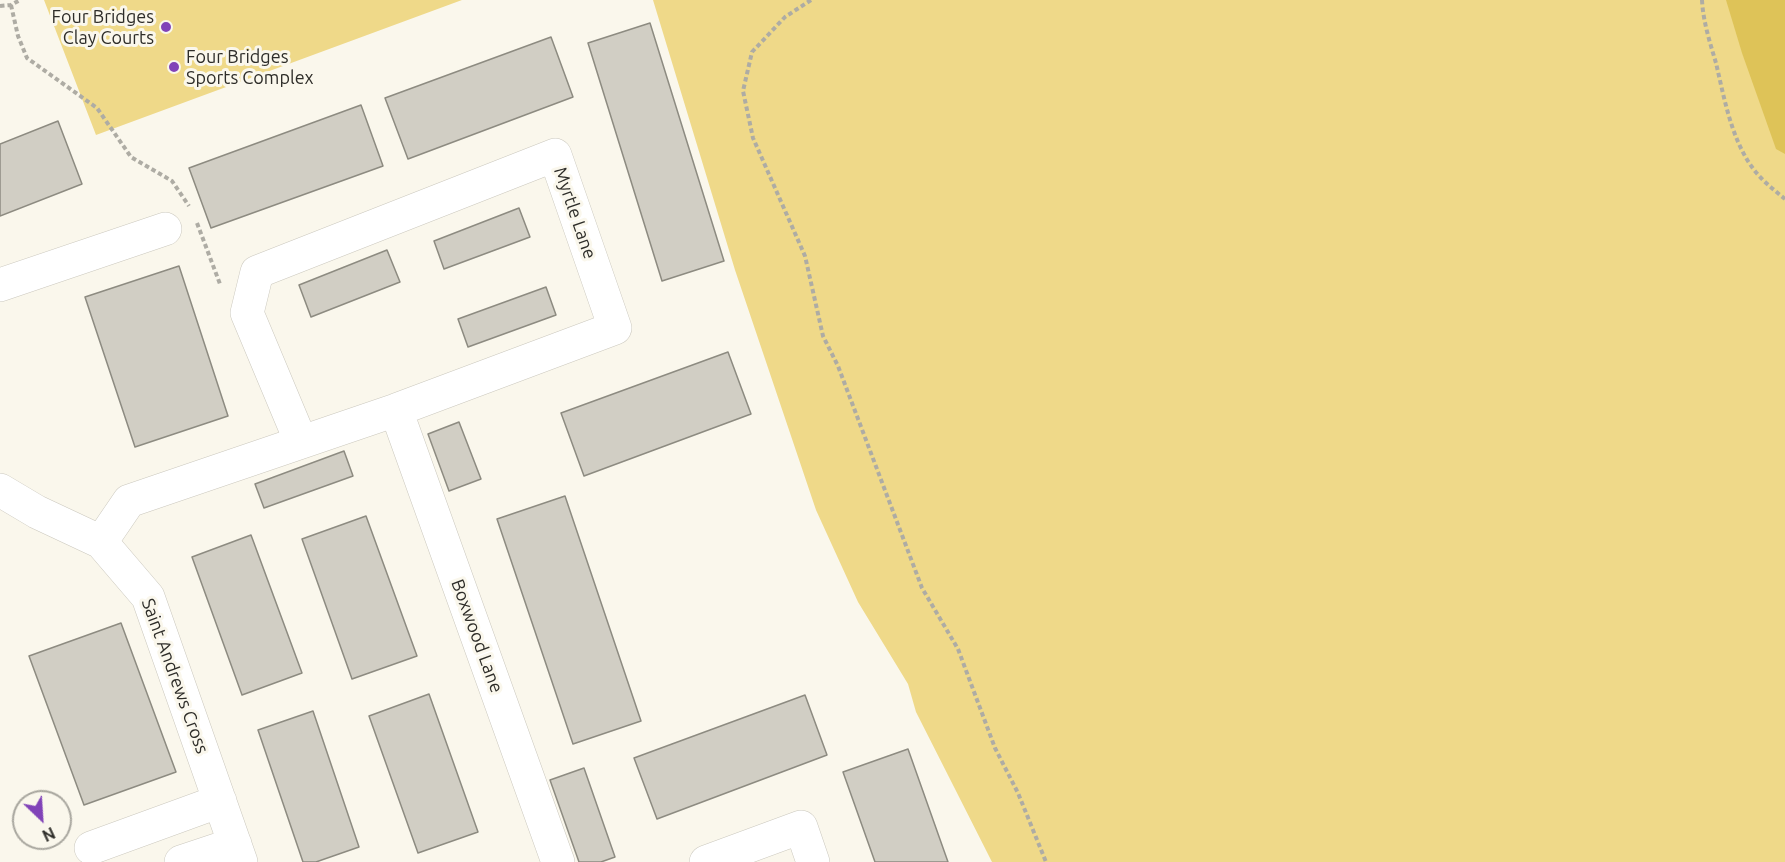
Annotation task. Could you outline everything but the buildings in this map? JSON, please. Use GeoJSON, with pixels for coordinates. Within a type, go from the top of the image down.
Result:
{"type":"FeatureCollection","features":[{"type":"Feature","properties":{"kind":"street","name":"Myrtle Lane"},"geometry":{"type":"LineString","coordinates":[[101,542],[129,501],[396,410],[615,328],[555,155],[257,272],[247,313],[301,442]]}},
{"type":"Feature","properties":{"kind":"street"},"geometry":{"type":"LineString","coordinates":[[0,285],[165,229]]}},
{"type":"Feature","properties":{"kind":"street","name":"Boxwood Lane"},"geometry":{"type":"LineString","coordinates":[[396,410],[558,862]]}},
{"type":"Feature","properties":{"kind":"street","name":"Saint Andrews Cross"},"geometry":{"type":"LineString","coordinates":[[0,490],[37,512],[101,542],[148,597],[238,853]]}},
{"type":"Feature","properties":{"kind":"street"},"geometry":{"type":"LineString","coordinates":[[91,848],[220,801]]}},
{"type":"Feature","properties":{"kind":"street"},"geometry":{"type":"LineString","coordinates":[[706,862],[801,827],[813,862]]}},
{"type":"Feature","properties":{"kind":"street"},"geometry":{"type":"LineString","coordinates":[[181,862],[238,853]]}},
{"type":"Feature","properties":{"kind":"path"},"geometry":{"type":"LineString","coordinates":[[0,6],[11,5],[20,0]]}},
{"type":"Feature","properties":{"kind":"path"},"geometry":{"type":"LineString","coordinates":[[811,0],[785,17],[752,52],[743,91],[753,138],[805,256],[823,336],[838,366],[922,588],[958,649],[995,748],[1018,793],[1046,862]]}},
{"type":"Feature","properties":{"kind":"path"},"geometry":{"type":"LineString","coordinates":[[1702,0],[1732,125],[1740,145],[1751,165],[1767,184],[1785,199]]}},
{"type":"Feature","properties":{"kind":"path"},"geometry":{"type":"LineString","coordinates":[[11,5],[18,36],[27,58],[97,108],[131,157],[172,181],[193,212]]}},
{"type":"Feature","properties":{"kind":"path"},"geometry":{"type":"LineString","coordinates":[[197,222],[220,285],[251,296]]}},
{"type":"Feature","properties":{"kind":"shaded area","name":"Four Bridges Sports Complex"},"geometry":{"type":"Polygon","coordinates":[[[44,0],[462,0],[96,135],[44,0]]]}},
{"type":"Feature","properties":{"kind":"shaded area"},"geometry":{"type":"Polygon","coordinates":[[[653,0],[1785,0],[1785,862],[992,862],[916,712],[908,684],[858,602],[816,510],[735,270],[653,0]]]}},
{"type":"Feature","properties":{"kind":"shaded area"},"geometry":{"type":"Polygon","coordinates":[[[1726,0],[1785,0],[1785,154],[1776,149],[1726,0]]]}},
{"type":"Feature","properties":{"kind":"place","name":"Four Bridges Clay Courts"},"geometry":{"type":"Point","coordinates":[166,27]}},
{"type":"Feature","properties":{"kind":"place","name":"Four Bridges Sports Complex"},"geometry":{"type":"Point","coordinates":[174,67]}}]}
